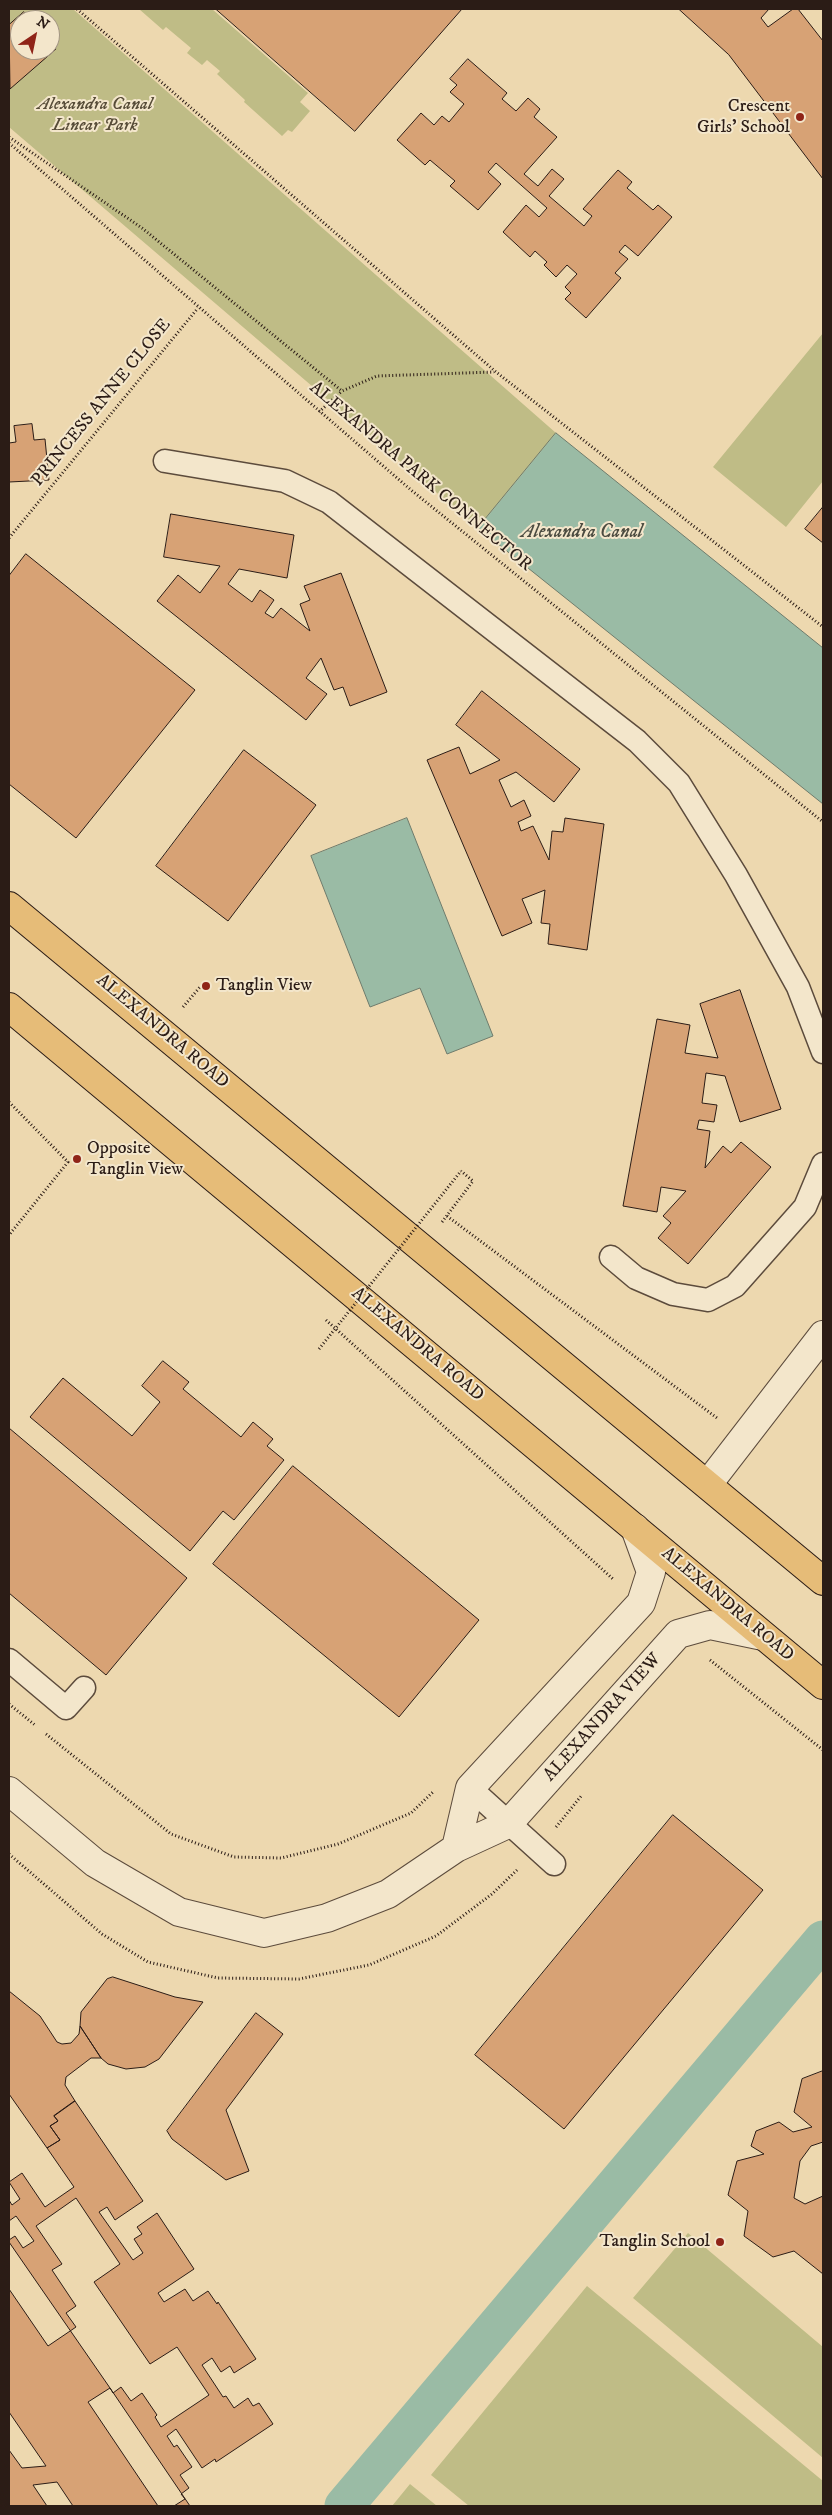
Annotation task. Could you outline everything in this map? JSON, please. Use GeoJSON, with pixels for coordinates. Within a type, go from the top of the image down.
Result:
{"type":"FeatureCollection","features":[{"type":"Feature","properties":{"kind":"main road","name":"ALEXANDRA ROAD"},"geometry":{"type":"LineString","coordinates":[[9,906],[823,1581]]}},
{"type":"Feature","properties":{"kind":"main road","name":"ALEXANDRA ROAD"},"geometry":{"type":"LineString","coordinates":[[9,1007],[823,1685]]}},
{"type":"Feature","properties":{"kind":"street"},"geometry":{"type":"LineString","coordinates":[[708,1484],[823,1335]]}},
{"type":"Feature","properties":{"kind":"street"},"geometry":{"type":"LineString","coordinates":[[456,1848],[470,1788],[641,1604],[651,1572],[635,1528]]}},
{"type":"Feature","properties":{"kind":"street","name":"ALEXANDRA VIEW"},"geometry":{"type":"LineString","coordinates":[[9,1791],[95,1863],[180,1912],[264,1932],[327,1918],[388,1894],[456,1848],[508,1824],[678,1634],[710,1625],[764,1636]]}},
{"type":"Feature","properties":{"kind":"lane"},"geometry":{"type":"LineString","coordinates":[[165,461],[285,481],[329,502],[637,741],[679,783],[736,874],[798,987],[823,1052]]}},
{"type":"Feature","properties":{"kind":"lane"},"geometry":{"type":"LineString","coordinates":[[611,1257],[636,1278],[645,1282],[673,1294],[708,1300],[735,1286],[805,1207],[823,1164]]}},
{"type":"Feature","properties":{"kind":"lane"},"geometry":{"type":"LineString","coordinates":[[9,1660],[66,1708],[84,1688]]}},
{"type":"Feature","properties":{"kind":"lane"},"geometry":{"type":"LineString","coordinates":[[470,1788],[554,1864]]}},
{"type":"Feature","properties":{"kind":"path"},"geometry":{"type":"LineString","coordinates":[[76,9],[496,372],[823,627]]}},
{"type":"Feature","properties":{"kind":"path"},"geometry":{"type":"LineString","coordinates":[[9,137],[142,228],[342,391]]}},
{"type":"Feature","properties":{"kind":"path","name":"ALEXANDRA PARK CONNECTOR"},"geometry":{"type":"LineString","coordinates":[[9,143],[411,490],[823,822]]}},
{"type":"Feature","properties":{"kind":"path","name":"PRINCESS ANNE CLOSE"},"geometry":{"type":"LineString","coordinates":[[9,538],[198,308]]}},
{"type":"Feature","properties":{"kind":"path"},"geometry":{"type":"LineString","coordinates":[[319,412],[342,391],[377,376],[496,372]]}},
{"type":"Feature","properties":{"kind":"path"},"geometry":{"type":"LineString","coordinates":[[9,1102],[68,1162],[9,1235]]}},
{"type":"Feature","properties":{"kind":"path"},"geometry":{"type":"LineString","coordinates":[[319,1349],[461,1172],[473,1181],[447,1216],[725,1424]]}},
{"type":"Feature","properties":{"kind":"path"},"geometry":{"type":"LineString","coordinates":[[326,1320],[617,1582]]}},
{"type":"Feature","properties":{"kind":"path"},"geometry":{"type":"LineString","coordinates":[[704,1655],[823,1750]]}},
{"type":"Feature","properties":{"kind":"path"},"geometry":{"type":"LineString","coordinates":[[9,1704],[171,1834],[234,1857],[281,1858],[338,1844],[411,1813],[439,1787]]}},
{"type":"Feature","properties":{"kind":"green space","name":"Alexandra Canal Linear Park"},"geometry":{"type":"Polygon","coordinates":[[[9,9],[73,9],[556,433],[478,528],[9,127],[9,9]]]}},
{"type":"Feature","properties":{"kind":"green space"},"geometry":{"type":"Polygon","coordinates":[[[139,9],[212,9],[308,93],[300,102],[310,111],[292,132],[288,130],[282,136],[244,102],[245,100],[217,74],[220,71],[207,60],[202,65],[187,53],[191,48],[166,27],[163,30],[139,9]]]}},
{"type":"Feature","properties":{"kind":"green space"},"geometry":{"type":"Polygon","coordinates":[[[823,333],[823,481],[786,527],[713,467],[823,333]]]}},
{"type":"Feature","properties":{"kind":"green space"},"geometry":{"type":"Polygon","coordinates":[[[688,2233],[823,2347],[823,2458],[633,2298],[688,2233]]]}},
{"type":"Feature","properties":{"kind":"green space"},"geometry":{"type":"Polygon","coordinates":[[[587,2286],[823,2481],[823,2506],[469,2506],[431,2475],[587,2286]]]}},
{"type":"Feature","properties":{"kind":"green space"},"geometry":{"type":"Polygon","coordinates":[[[410,2484],[437,2506],[392,2506],[410,2484]]]}},
{"type":"Feature","properties":{"kind":"water","name":"Alexandra Canal"},"geometry":{"type":"Polygon","coordinates":[[[556,433],[823,648],[823,804],[478,528],[556,433]]]}},
{"type":"Feature","properties":{"kind":"water"},"geometry":{"type":"Polygon","coordinates":[[[407,818],[493,1036],[447,1054],[420,988],[370,1007],[311,856],[407,818]]]}},
{"type":"Feature","properties":{"kind":"building"},"geometry":{"type":"Polygon","coordinates":[[[216,9],[462,9],[355,131],[216,9]]]}},
{"type":"Feature","properties":{"kind":"building","name":"Crescent Girls' School"},"geometry":{"type":"Polygon","coordinates":[[[679,9],[769,9],[761,18],[768,27],[793,9],[798,9],[823,41],[823,179],[729,55],[679,9]]]}},
{"type":"Feature","properties":{"kind":"building"},"geometry":{"type":"Polygon","coordinates":[[[9,25],[10,60],[43,60],[10,89],[9,25]]]}},
{"type":"Feature","properties":{"kind":"building"},"geometry":{"type":"Polygon","coordinates":[[[468,59],[507,93],[502,99],[516,111],[528,98],[540,109],[534,117],[557,137],[524,174],[538,186],[552,169],[564,179],[549,196],[584,226],[592,216],[583,209],[618,170],[632,182],[627,188],[653,210],[658,205],[672,217],[638,256],[625,245],[619,252],[628,259],[615,273],[621,278],[586,318],[565,299],[571,293],[565,287],[577,274],[567,265],[556,277],[544,265],[547,262],[535,251],[530,257],[503,232],[526,205],[539,217],[547,208],[496,163],[488,172],[501,184],[478,210],[450,186],[455,181],[430,160],[425,165],[397,140],[421,113],[434,125],[442,116],[449,122],[464,104],[450,92],[457,85],[450,79],[468,59]]]}},
{"type":"Feature","properties":{"kind":"building"},"geometry":{"type":"Polygon","coordinates":[[[32,424],[34,440],[45,439],[49,480],[9,482],[9,443],[16,442],[14,426],[32,424]]]}},
{"type":"Feature","properties":{"kind":"building"},"geometry":{"type":"Polygon","coordinates":[[[823,507],[823,543],[805,529],[823,507]]]}},
{"type":"Feature","properties":{"kind":"building"},"geometry":{"type":"Polygon","coordinates":[[[171,514],[294,535],[287,578],[239,569],[228,584],[252,602],[260,590],[274,600],[265,613],[273,618],[281,608],[310,631],[300,604],[310,600],[304,586],[341,573],[387,692],[350,706],[343,687],[334,690],[321,658],[306,678],[327,694],[306,720],[157,601],[178,575],[200,593],[220,566],[164,557],[171,514]]]}},
{"type":"Feature","properties":{"kind":"building"},"geometry":{"type":"Polygon","coordinates":[[[26,554],[195,690],[76,838],[9,784],[9,576],[26,554]]]}},
{"type":"Feature","properties":{"kind":"building"},"geometry":{"type":"Polygon","coordinates":[[[482,691],[580,769],[554,802],[516,772],[499,780],[511,807],[524,800],[531,816],[518,822],[521,831],[533,826],[549,860],[552,831],[563,832],[565,818],[604,824],[587,950],[548,944],[550,924],[541,923],[545,890],[522,899],[532,923],[502,936],[427,760],[459,747],[470,774],[500,760],[456,725],[482,691]]]}},
{"type":"Feature","properties":{"kind":"building"},"geometry":{"type":"Polygon","coordinates":[[[244,750],[316,805],[228,921],[156,866],[244,750]]]}},
{"type":"Feature","properties":{"kind":"building"},"geometry":{"type":"Polygon","coordinates":[[[740,990],[781,1109],[740,1122],[725,1076],[706,1073],[702,1103],[717,1105],[714,1122],[699,1120],[697,1129],[710,1131],[705,1168],[723,1146],[731,1153],[741,1142],[771,1167],[688,1264],[658,1238],[671,1223],[663,1216],[686,1191],[661,1187],[657,1212],[623,1206],[657,1019],[690,1025],[685,1053],[718,1058],[700,1004],[740,990]]]}},
{"type":"Feature","properties":{"kind":"building"},"geometry":{"type":"Polygon","coordinates":[[[163,1361],[189,1382],[183,1389],[241,1437],[253,1422],[273,1439],[267,1446],[284,1460],[234,1520],[223,1511],[190,1551],[30,1417],[63,1378],[132,1436],[160,1402],[142,1386],[163,1361]]]}},
{"type":"Feature","properties":{"kind":"building"},"geometry":{"type":"Polygon","coordinates":[[[9,1428],[187,1578],[106,1675],[9,1593],[9,1428]]]}},
{"type":"Feature","properties":{"kind":"building"},"geometry":{"type":"Polygon","coordinates":[[[293,1466],[479,1620],[399,1717],[213,1564],[293,1466]]]}},
{"type":"Feature","properties":{"kind":"building"},"geometry":{"type":"Polygon","coordinates":[[[673,1815],[763,1890],[564,2129],[475,2055],[673,1815]]]}},
{"type":"Feature","properties":{"kind":"building"},"geometry":{"type":"Polygon","coordinates":[[[113,1977],[175,1997],[203,2002],[159,2059],[145,2067],[126,2069],[108,2064],[101,2058],[80,2026],[81,2012],[107,1979],[113,1977]]]}},
{"type":"Feature","properties":{"kind":"building"},"geometry":{"type":"Polygon","coordinates":[[[9,1991],[40,2016],[57,2042],[62,2044],[71,2043],[79,2034],[80,2026],[101,2058],[91,2058],[66,2077],[65,2085],[75,2101],[54,2116],[58,2121],[50,2126],[60,2140],[47,2148],[9,2094],[9,1991]]]}},
{"type":"Feature","properties":{"kind":"building"},"geometry":{"type":"Polygon","coordinates":[[[256,2013],[283,2034],[226,2110],[249,2171],[226,2180],[172,2139],[167,2131],[256,2013]]]}},
{"type":"Feature","properties":{"kind":"building"},"geometry":{"type":"Polygon","coordinates":[[[823,2071],[823,2142],[811,2146],[800,2161],[794,2198],[805,2204],[823,2196],[823,2274],[794,2251],[773,2257],[744,2236],[748,2211],[728,2195],[737,2161],[764,2154],[751,2146],[756,2131],[779,2122],[793,2132],[812,2127],[794,2112],[802,2079],[823,2071]]]}},
{"type":"Feature","properties":{"kind":"building"},"geometry":{"type":"Polygon","coordinates":[[[75,2101],[143,2201],[115,2220],[107,2207],[99,2212],[133,2260],[143,2253],[134,2239],[142,2234],[137,2227],[157,2213],[194,2269],[158,2293],[164,2302],[185,2289],[193,2301],[208,2291],[217,2304],[218,2302],[256,2359],[234,2373],[230,2366],[221,2372],[212,2358],[202,2365],[223,2397],[226,2396],[234,2408],[248,2398],[253,2406],[259,2403],[273,2424],[216,2462],[215,2459],[202,2468],[176,2429],[167,2436],[174,2447],[177,2445],[192,2467],[180,2475],[189,2488],[181,2494],[185,2499],[174,2506],[158,2506],[88,2402],[110,2388],[113,2393],[121,2387],[131,2401],[142,2393],[157,2415],[155,2417],[161,2427],[209,2395],[177,2347],[150,2364],[94,2282],[120,2264],[76,2198],[36,2226],[62,2264],[52,2270],[76,2306],[66,2313],[76,2327],[48,2346],[9,2289],[9,2240],[15,2236],[23,2248],[34,2241],[16,2216],[9,2221],[9,2200],[12,2205],[20,2199],[9,2182],[22,2173],[45,2207],[74,2187],[47,2148],[60,2140],[50,2126],[58,2121],[54,2116],[75,2101]]]}},
{"type":"Feature","properties":{"kind":"building"},"geometry":{"type":"Polygon","coordinates":[[[9,2242],[190,2506],[73,2506],[57,2482],[33,2485],[47,2506],[9,2506],[9,2450],[22,2468],[46,2466],[9,2412],[9,2242]]]}},
{"type":"Feature","properties":{"kind":"waterway"},"geometry":{"type":"LineString","coordinates":[[344,2506],[823,1940]]}},
{"type":"Feature","properties":{"kind":"place","name":"Crescent Girls' School"},"geometry":{"type":"Point","coordinates":[800,117]}},
{"type":"Feature","properties":{"kind":"place","name":"Tanglin View"},"geometry":{"type":"Point","coordinates":[206,986]}},
{"type":"Feature","properties":{"kind":"place","name":"Opposite Tanglin View"},"geometry":{"type":"Point","coordinates":[77,1159]}},
{"type":"Feature","properties":{"kind":"place","name":"Tanglin School"},"geometry":{"type":"Point","coordinates":[720,2242]}}]}
